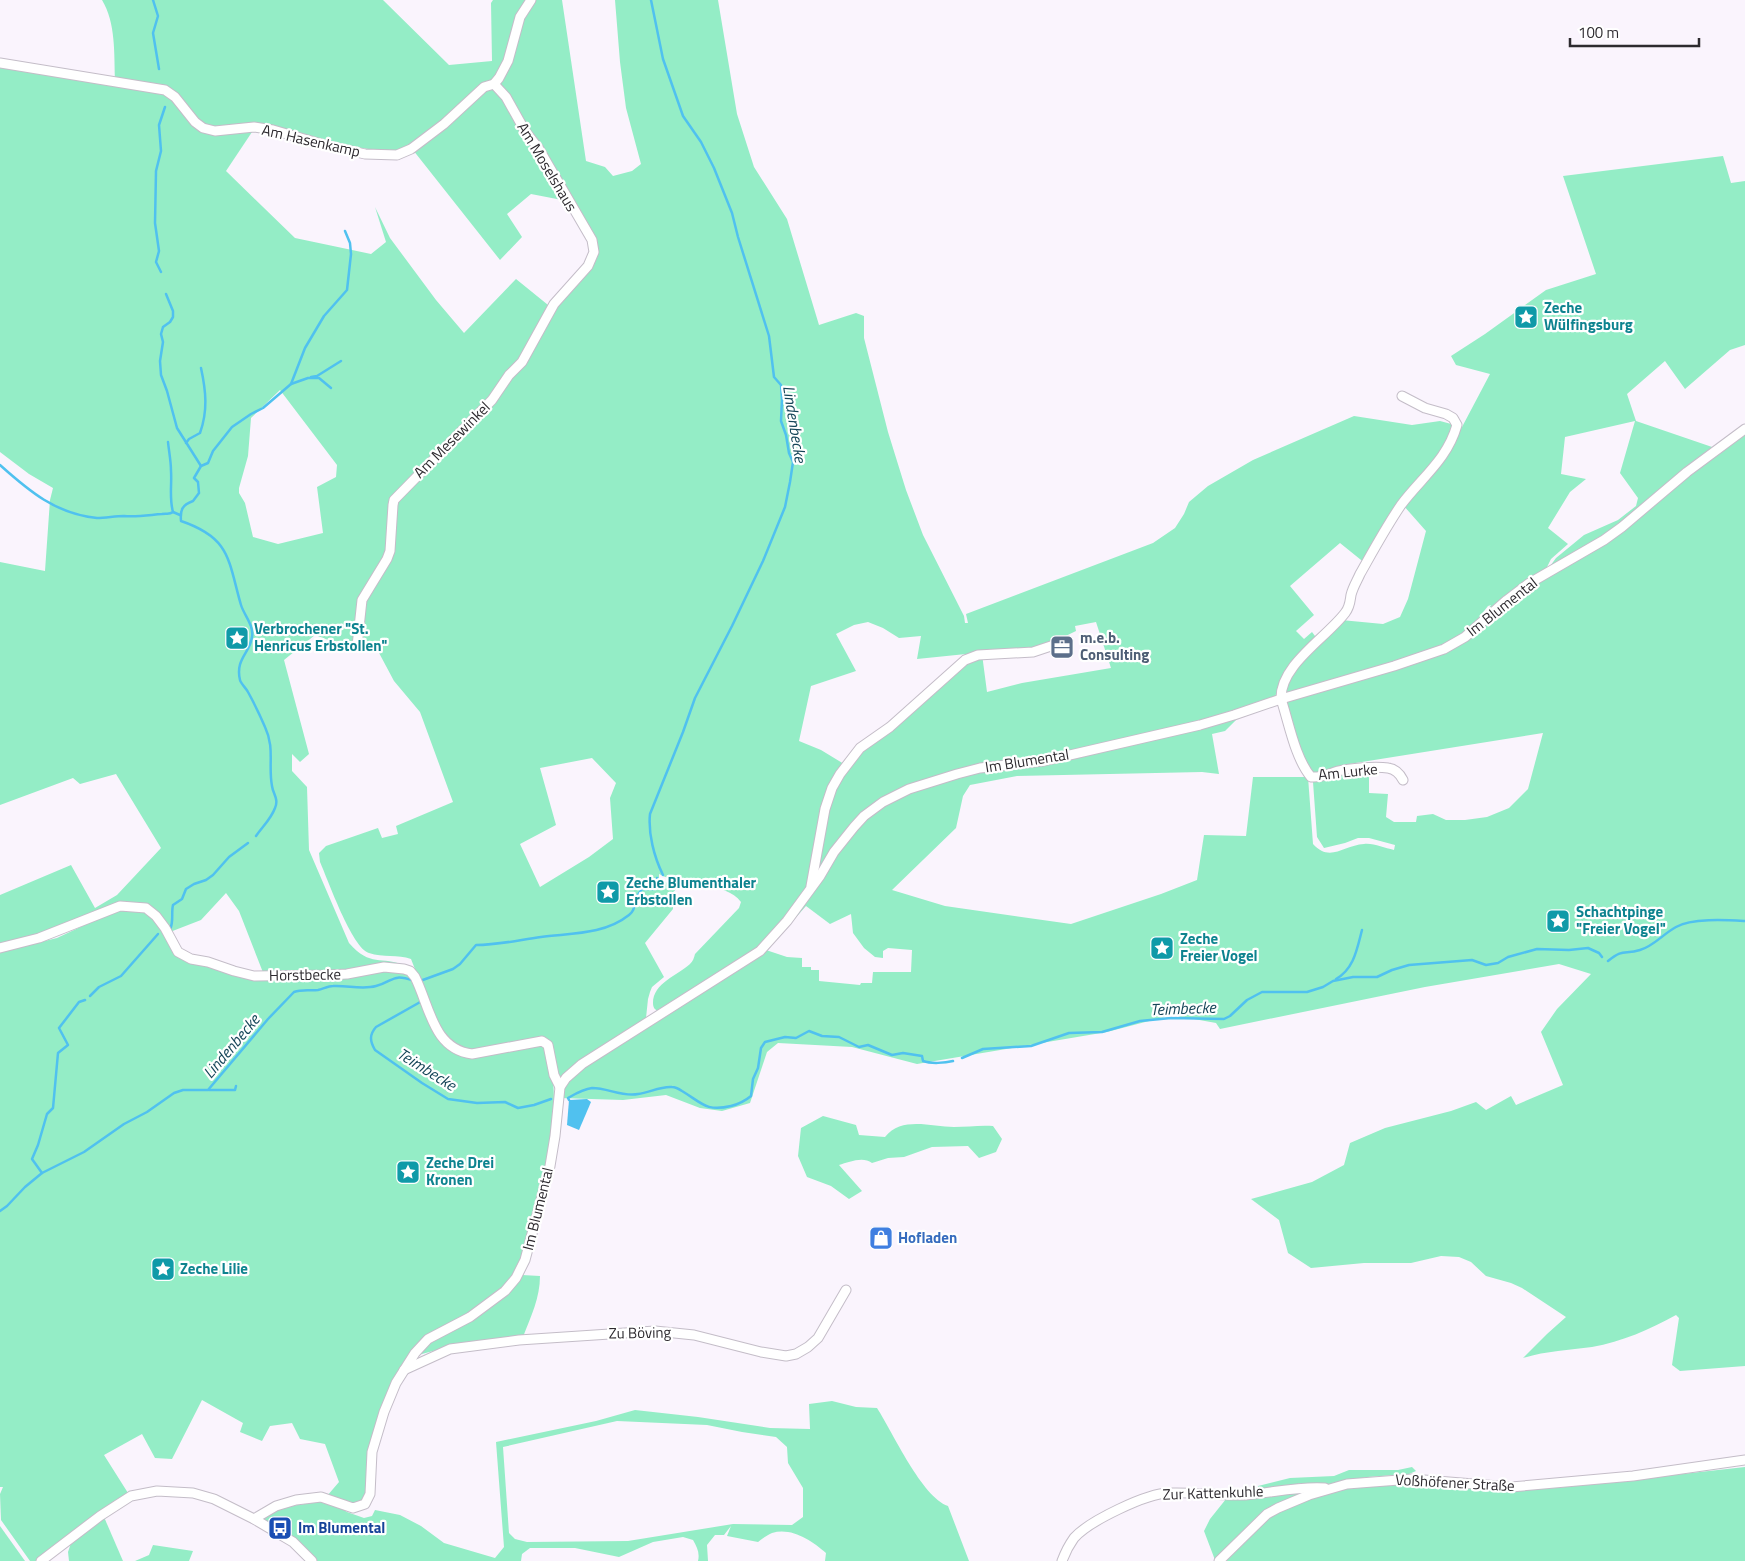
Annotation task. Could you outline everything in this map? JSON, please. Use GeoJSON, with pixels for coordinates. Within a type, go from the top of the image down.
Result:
{"type":"FeatureCollection","features":[{"type":"Feature","properties":{"kind":"street","name":"Am Hasenkamp"},"geometry":{"type":"LineString","coordinates":[[0,63],[165,90],[175,96],[203,128],[215,131],[254,127],[273,130],[336,148],[365,154],[397,155],[411,149],[444,124],[484,87],[494,84],[508,60],[520,17],[531,0]]}},
{"type":"Feature","properties":{"kind":"street","name":"Am Moselshaus"},"geometry":{"type":"LineString","coordinates":[[494,84],[506,97],[525,131],[540,149],[592,240],[594,252]]}},
{"type":"Feature","properties":{"kind":"street","name":"Am Mesewinkel"},"geometry":{"type":"LineString","coordinates":[[357,646],[362,600],[387,560],[390,551],[394,500],[492,400],[509,375],[522,362],[554,304],[588,266],[594,252]]}},
{"type":"Feature","properties":{"kind":"street"},"geometry":{"type":"LineString","coordinates":[[1281,699],[1282,685],[1291,670],[1347,611],[1355,583],[1385,531],[1402,505],[1435,466],[1452,440],[1456,424],[1453,418],[1425,408],[1402,396]]}},
{"type":"Feature","properties":{"kind":"street","name":"Im Blumental"},"geometry":{"type":"LineString","coordinates":[[254,1519],[276,1506],[296,1500],[321,1497],[353,1508],[365,1504],[370,1494],[371,1459],[377,1432],[396,1382],[415,1353],[428,1340],[470,1316],[505,1291],[516,1278],[525,1260],[550,1166],[560,1087],[566,1078],[582,1064],[760,951],[787,922],[834,852],[864,816],[883,802],[909,789],[980,768],[1044,760],[1158,736],[1234,716],[1281,699],[1394,666],[1444,648],[1465,637],[1506,600],[1528,584],[1604,540],[1622,527],[1687,472],[1745,429]]}},
{"type":"Feature","properties":{"kind":"street","name":"Im Blumental"},"geometry":{"type":"LineString","coordinates":[[811,886],[825,809],[832,788],[860,748],[890,727],[965,660],[978,656],[1033,652],[1054,645]]}},
{"type":"Feature","properties":{"kind":"street","name":"Am Lurke"},"geometry":{"type":"LineString","coordinates":[[1281,699],[1297,748],[1311,777],[1318,778],[1339,771],[1358,768],[1388,768],[1396,771],[1403,780]]}},
{"type":"Feature","properties":{"kind":"street","name":"Horstbecke"},"geometry":{"type":"LineString","coordinates":[[0,948],[39,938],[120,906],[129,906],[146,908],[156,916],[178,952],[191,959],[254,976],[337,974],[384,967],[404,969],[410,971],[415,977],[440,1035],[450,1046],[462,1053],[472,1054],[542,1040],[548,1045],[554,1075],[560,1087]]}},
{"type":"Feature","properties":{"kind":"street","name":"Zu Böving"},"geometry":{"type":"LineString","coordinates":[[404,1370],[450,1349],[519,1340],[655,1331],[694,1335],[761,1352],[786,1356],[796,1354],[818,1338],[846,1290]]}},
{"type":"Feature","properties":{"kind":"street","name":"Voßhöfener Straße"},"geometry":{"type":"LineString","coordinates":[[1219,1561],[1267,1514],[1330,1488],[1347,1484],[1412,1479],[1511,1487],[1633,1476],[1745,1460]]}},
{"type":"Feature","properties":{"kind":"street","name":"Zur Kattenkuhle"},"geometry":{"type":"LineString","coordinates":[[1062,1561],[1074,1538],[1088,1526],[1112,1512],[1152,1496],[1168,1492],[1245,1495],[1301,1487],[1330,1488]]}},
{"type":"Feature","properties":{"kind":"street"},"geometry":{"type":"LineString","coordinates":[[41,1561],[100,1516],[131,1496],[157,1491],[193,1492],[214,1499],[254,1519],[293,1542],[312,1561]]}},
{"type":"Feature","properties":{"kind":"green space"},"geometry":{"type":"Polygon","coordinates":[[[102,0],[383,0],[449,65],[492,61],[491,3],[493,0],[562,0],[586,161],[605,167],[613,176],[632,171],[641,164],[626,108],[615,0],[718,0],[737,114],[754,167],[787,219],[819,325],[856,313],[864,316],[864,338],[888,432],[906,490],[923,535],[964,616],[965,623],[968,623],[966,614],[1153,543],[1175,528],[1189,502],[1208,486],[1253,460],[1354,416],[1412,425],[1440,421],[1455,425],[1448,443],[1435,465],[1400,505],[1366,564],[1340,543],[1290,586],[1314,615],[1296,631],[1304,639],[1312,632],[1318,640],[1290,669],[1278,688],[1275,697],[1236,712],[1239,717],[1225,731],[1212,734],[1219,774],[1202,772],[1017,776],[970,785],[963,796],[956,828],[892,890],[945,906],[1071,924],[1197,880],[1204,835],[1246,836],[1253,777],[1308,777],[1313,844],[1325,852],[1331,853],[1364,844],[1394,850],[1395,845],[1369,838],[1358,838],[1324,848],[1317,837],[1313,782],[1358,770],[1369,770],[1369,793],[1388,794],[1386,817],[1394,822],[1416,822],[1417,816],[1433,814],[1446,820],[1465,820],[1487,817],[1509,808],[1528,789],[1543,733],[1343,765],[1317,774],[1307,765],[1302,756],[1286,708],[1287,702],[1334,685],[1419,660],[1458,645],[1526,586],[1605,542],[1629,525],[1688,474],[1745,431],[1745,1366],[1680,1371],[1672,1365],[1679,1318],[1676,1315],[1646,1330],[1614,1342],[1523,1358],[1566,1317],[1522,1288],[1486,1276],[1471,1262],[1459,1257],[1441,1256],[1411,1263],[1364,1263],[1311,1268],[1288,1253],[1279,1220],[1251,1199],[1312,1182],[1344,1165],[1350,1143],[1385,1128],[1451,1111],[1476,1102],[1486,1110],[1511,1096],[1516,1105],[1563,1085],[1541,1032],[1557,1009],[1591,974],[1559,964],[1425,987],[1220,1029],[1216,1023],[1172,1015],[1107,1032],[917,1064],[852,1047],[778,1043],[767,1052],[750,1103],[722,1111],[700,1108],[666,1095],[623,1100],[560,1098],[567,1082],[580,1069],[766,950],[787,957],[802,958],[802,967],[811,967],[811,970],[819,970],[819,981],[860,985],[861,983],[872,983],[873,972],[911,972],[912,950],[888,948],[883,951],[883,958],[875,957],[864,948],[853,933],[851,914],[830,924],[806,906],[791,923],[809,892],[801,895],[785,921],[754,951],[660,1012],[653,1005],[657,990],[667,980],[690,964],[695,954],[739,908],[741,902],[734,895],[714,887],[679,881],[659,874],[659,879],[672,885],[679,885],[672,894],[673,909],[645,943],[664,977],[652,987],[648,999],[646,1018],[643,1022],[596,1052],[563,1077],[556,1072],[550,1043],[543,1038],[478,1052],[470,1052],[460,1050],[441,1035],[438,1036],[446,1045],[454,1050],[469,1055],[486,1054],[537,1042],[545,1046],[551,1065],[554,1109],[544,1178],[528,1239],[515,1272],[522,1275],[540,1276],[537,1299],[523,1337],[448,1347],[407,1358],[394,1381],[378,1417],[369,1455],[369,1479],[366,1496],[359,1503],[350,1504],[327,1496],[339,1482],[325,1444],[300,1439],[292,1423],[270,1426],[262,1441],[240,1432],[243,1423],[202,1400],[172,1459],[155,1458],[142,1434],[104,1455],[128,1493],[101,1510],[36,1561],[30,1561],[1,1520],[0,1494],[3,1487],[0,1487],[0,952],[57,938],[121,908],[144,910],[152,915],[164,929],[177,953],[190,961],[207,964],[242,977],[262,979],[264,975],[239,911],[226,893],[201,920],[170,932],[157,915],[146,906],[118,904],[38,936],[0,946],[0,895],[71,865],[95,908],[117,895],[161,848],[116,774],[80,784],[73,778],[0,805],[0,562],[45,571],[50,500],[53,488],[29,474],[0,452],[0,65],[29,71],[163,90],[201,130],[220,134],[252,132],[226,171],[295,238],[371,254],[386,242],[375,207],[390,238],[436,300],[464,333],[516,279],[553,309],[583,276],[594,257],[595,247],[591,232],[568,197],[562,200],[531,194],[507,214],[522,237],[500,260],[413,150],[481,94],[479,91],[444,122],[409,148],[394,153],[330,143],[260,125],[215,128],[204,125],[194,117],[176,95],[162,86],[115,80],[112,29],[107,9],[102,0]],[[280,390],[251,418],[248,456],[239,493],[245,503],[253,537],[278,544],[323,533],[317,487],[336,477],[337,465],[280,390]],[[868,622],[854,625],[836,634],[856,671],[811,686],[799,741],[821,750],[844,764],[857,746],[871,738],[909,709],[966,654],[917,659],[921,636],[899,638],[883,628],[868,622]],[[1096,622],[1075,626],[1076,631],[1041,645],[1008,652],[982,654],[987,692],[1022,683],[1111,668],[1096,622]],[[315,635],[284,660],[309,754],[300,762],[292,754],[292,771],[307,787],[309,850],[349,943],[364,956],[407,966],[407,968],[402,970],[408,973],[418,986],[434,1028],[438,1028],[411,959],[369,953],[362,948],[348,927],[320,862],[319,853],[326,846],[378,828],[382,838],[398,834],[396,826],[453,802],[420,712],[394,681],[378,651],[368,642],[331,641],[315,635]],[[592,758],[540,768],[556,825],[520,844],[540,887],[589,857],[613,839],[610,798],[616,783],[592,758]]]}},
{"type":"Feature","properties":{"kind":"green space"},"geometry":{"type":"Polygon","coordinates":[[[1723,156],[1731,183],[1745,181],[1745,345],[1730,350],[1685,389],[1665,361],[1627,394],[1636,421],[1715,448],[1624,523],[1548,569],[1556,558],[1584,535],[1618,520],[1636,506],[1638,498],[1620,473],[1635,421],[1565,437],[1561,474],[1586,479],[1570,492],[1548,528],[1568,544],[1551,559],[1545,571],[1480,621],[1491,605],[1488,606],[1470,629],[1457,638],[1426,653],[1286,695],[1287,679],[1341,620],[1383,624],[1400,617],[1408,599],[1426,531],[1403,505],[1436,467],[1462,427],[1490,374],[1456,365],[1451,356],[1546,290],[1596,274],[1563,176],[1723,156]]]}},
{"type":"Feature","properties":{"kind":"green space"},"geometry":{"type":"Polygon","coordinates":[[[823,1116],[856,1125],[859,1135],[885,1137],[900,1127],[917,1124],[954,1127],[993,1126],[1002,1139],[996,1152],[979,1158],[968,1146],[932,1147],[904,1157],[888,1158],[872,1163],[856,1160],[839,1165],[862,1191],[849,1199],[831,1186],[807,1177],[798,1156],[801,1128],[823,1116]]]}},
{"type":"Feature","properties":{"kind":"green space"},"geometry":{"type":"Polygon","coordinates":[[[832,1401],[856,1407],[877,1408],[918,1478],[938,1500],[948,1506],[969,1561],[825,1561],[826,1553],[801,1536],[779,1532],[772,1533],[758,1542],[727,1536],[731,1526],[724,1535],[715,1535],[707,1545],[708,1561],[698,1561],[698,1550],[693,1540],[683,1537],[653,1542],[619,1557],[575,1548],[530,1548],[522,1554],[521,1561],[317,1561],[295,1539],[261,1518],[277,1508],[325,1501],[364,1518],[372,1516],[375,1510],[400,1515],[421,1526],[444,1543],[495,1558],[504,1547],[496,1442],[596,1421],[635,1410],[770,1428],[810,1429],[809,1404],[832,1401]],[[617,1421],[503,1447],[509,1533],[515,1539],[527,1542],[628,1541],[733,1524],[792,1525],[803,1517],[803,1488],[788,1463],[787,1447],[776,1437],[707,1425],[617,1421]]]}},
{"type":"Feature","properties":{"kind":"green space"},"geometry":{"type":"Polygon","coordinates":[[[1412,1467],[1416,1471],[1409,1474],[1368,1477],[1332,1484],[1303,1483],[1265,1490],[1232,1492],[1233,1490],[1258,1487],[1290,1478],[1334,1476],[1349,1470],[1398,1470],[1412,1467]]]}},
{"type":"Feature","properties":{"kind":"green space"},"geometry":{"type":"Polygon","coordinates":[[[1745,1467],[1745,1561],[1224,1561],[1269,1518],[1278,1512],[1314,1496],[1344,1487],[1414,1484],[1507,1490],[1556,1488],[1745,1467]]]}},
{"type":"Feature","properties":{"kind":"green space"},"geometry":{"type":"Polygon","coordinates":[[[1312,1490],[1286,1501],[1215,1560],[1204,1531],[1210,1519],[1226,1499],[1312,1490]]]}},
{"type":"Feature","properties":{"kind":"green space"},"geometry":{"type":"Polygon","coordinates":[[[104,1517],[123,1561],[69,1561],[68,1552],[71,1543],[104,1517]]]}},
{"type":"Feature","properties":{"kind":"green space"},"geometry":{"type":"Polygon","coordinates":[[[0,1526],[25,1561],[0,1561],[0,1526]]]}},
{"type":"Feature","properties":{"kind":"green space"},"geometry":{"type":"Polygon","coordinates":[[[153,1545],[193,1551],[189,1561],[135,1561],[149,1555],[153,1545]]]}},
{"type":"Feature","properties":{"kind":"water"},"geometry":{"type":"Polygon","coordinates":[[[587,1099],[591,1102],[579,1130],[567,1125],[569,1100],[587,1099]]]}},
{"type":"Feature","properties":{"kind":"waterway"},"geometry":{"type":"LineString","coordinates":[[153,0],[158,16],[153,33],[159,69]]}},
{"type":"Feature","properties":{"kind":"waterway","name":"Lindenbecke"},"geometry":{"type":"LineString","coordinates":[[651,0],[663,59],[683,116],[701,142],[714,168],[732,213],[769,336],[774,377],[781,385],[781,421],[793,462],[785,507],[763,561],[695,698],[650,814],[652,845],[663,875]]}},
{"type":"Feature","properties":{"kind":"waterway"},"geometry":{"type":"LineString","coordinates":[[161,272],[156,262],[159,251],[155,223],[156,171],[161,151],[159,125],[165,107]]}},
{"type":"Feature","properties":{"kind":"waterway"},"geometry":{"type":"LineString","coordinates":[[256,836],[271,816],[276,802],[271,778],[271,749],[268,735],[252,700],[241,683],[239,673],[241,661],[251,643],[252,628],[241,605],[225,552],[210,535],[181,521],[181,514],[182,508],[193,501],[199,493],[198,482],[194,478],[201,466],[208,463],[213,451],[232,427],[263,408],[291,384],[305,348],[324,316],[347,290],[351,254],[350,243],[345,231]]}},
{"type":"Feature","properties":{"kind":"waterway"},"geometry":{"type":"LineString","coordinates":[[166,294],[173,311],[173,317],[163,327],[161,334],[163,342],[160,361],[161,375],[177,428],[201,466]]}},
{"type":"Feature","properties":{"kind":"waterway"},"geometry":{"type":"LineString","coordinates":[[311,377],[317,376],[341,361]]}},
{"type":"Feature","properties":{"kind":"waterway"},"geometry":{"type":"LineString","coordinates":[[186,443],[189,439],[200,433],[203,425],[205,393],[201,368]]}},
{"type":"Feature","properties":{"kind":"waterway"},"geometry":{"type":"LineString","coordinates":[[291,384],[308,378],[319,378],[331,388]]}},
{"type":"Feature","properties":{"kind":"waterway"},"geometry":{"type":"LineString","coordinates":[[168,442],[172,507],[173,512],[180,515]]}},
{"type":"Feature","properties":{"kind":"waterway"},"geometry":{"type":"LineString","coordinates":[[0,465],[44,500],[82,516],[100,518],[169,514],[173,512]]}},
{"type":"Feature","properties":{"kind":"waterway"},"geometry":{"type":"LineString","coordinates":[[170,930],[173,905],[182,899],[186,889],[213,875],[229,857],[248,843]]}},
{"type":"Feature","properties":{"kind":"waterway","name":"Lindenbecke"},"geometry":{"type":"LineString","coordinates":[[420,981],[453,969],[460,964],[476,945],[586,932],[598,930],[619,922],[631,913],[636,898],[642,889],[655,889],[657,878]]}},
{"type":"Feature","properties":{"kind":"waterway","name":"Teimbecke"},"geometry":{"type":"LineString","coordinates":[[1608,961],[1621,953],[1645,948],[1683,924],[1709,920],[1745,921]]}},
{"type":"Feature","properties":{"kind":"waterway"},"geometry":{"type":"LineString","coordinates":[[1336,979],[1351,964],[1362,930]]}},
{"type":"Feature","properties":{"kind":"waterway"},"geometry":{"type":"LineString","coordinates":[[90,996],[99,987],[121,976],[158,934]]}},
{"type":"Feature","properties":{"kind":"waterway","name":"Teimbecke"},"geometry":{"type":"LineString","coordinates":[[962,1058],[983,1049],[1031,1046],[1069,1033],[1102,1032],[1140,1021],[1171,1018],[1224,1019],[1230,1016],[1247,1000],[1262,992],[1307,992],[1323,987],[1333,981],[1353,977],[1377,977],[1409,965],[1472,960],[1486,965],[1498,963],[1508,957],[1537,949],[1569,950],[1588,948],[1599,953],[1602,957]]}},
{"type":"Feature","properties":{"kind":"waterway","name":"Lindenbecke"},"geometry":{"type":"LineString","coordinates":[[0,1211],[42,1173],[84,1152],[174,1093],[183,1090],[208,1090],[268,1019],[294,992],[318,990],[329,986],[371,987],[397,978],[414,981]]}},
{"type":"Feature","properties":{"kind":"waterway"},"geometry":{"type":"LineString","coordinates":[[42,1173],[32,1159],[47,1114],[53,1108],[58,1053],[68,1045],[59,1028],[79,1002],[85,1000]]}},
{"type":"Feature","properties":{"kind":"waterway","name":"Teimbecke"},"geometry":{"type":"LineString","coordinates":[[422,1001],[376,1027],[371,1038],[375,1050],[448,1099],[477,1103],[505,1102],[518,1108],[551,1099]]}},
{"type":"Feature","properties":{"kind":"waterway","name":"Teimbecke"},"geometry":{"type":"LineString","coordinates":[[569,1100],[568,1098],[576,1093],[592,1088],[632,1095],[672,1087],[710,1107],[723,1108],[734,1105],[751,1096],[753,1079],[758,1068],[761,1048],[765,1042],[785,1037],[796,1038],[809,1031],[822,1036],[839,1037],[859,1047],[868,1045],[892,1055],[903,1053],[922,1056],[923,1061],[930,1063],[953,1061]]}},
{"type":"Feature","properties":{"kind":"waterway"},"geometry":{"type":"LineString","coordinates":[[209,1090],[235,1090],[236,1086]]}},
{"type":"Feature","properties":{"kind":"place","name":"Zeche Wülfingsburg"},"geometry":{"type":"Point","coordinates":[1526,317]}},
{"type":"Feature","properties":{"kind":"place","name":"Verbrochener \"St. Henricus Erbstollen\""},"geometry":{"type":"Point","coordinates":[237,638]}},
{"type":"Feature","properties":{"kind":"place","name":"m.e.b. Consulting"},"geometry":{"type":"Point","coordinates":[1062,647]}},
{"type":"Feature","properties":{"kind":"place","name":"Zeche Blumenthaler Erbstollen"},"geometry":{"type":"Point","coordinates":[608,892]}},
{"type":"Feature","properties":{"kind":"place","name":"Schachtpinge \"Freier Vogel\""},"geometry":{"type":"Point","coordinates":[1558,921]}},
{"type":"Feature","properties":{"kind":"place","name":"Zeche Freier Vogel"},"geometry":{"type":"Point","coordinates":[1162,948]}},
{"type":"Feature","properties":{"kind":"place","name":"Zeche Drei Kronen"},"geometry":{"type":"Point","coordinates":[408,1172]}},
{"type":"Feature","properties":{"kind":"place","name":"Hofladen"},"geometry":{"type":"Point","coordinates":[881,1238]}},
{"type":"Feature","properties":{"kind":"place","name":"Zeche Lilie"},"geometry":{"type":"Point","coordinates":[163,1269]}},
{"type":"Feature","properties":{"kind":"place","name":"Im Blumental"},"geometry":{"type":"Point","coordinates":[280,1528]}}]}
